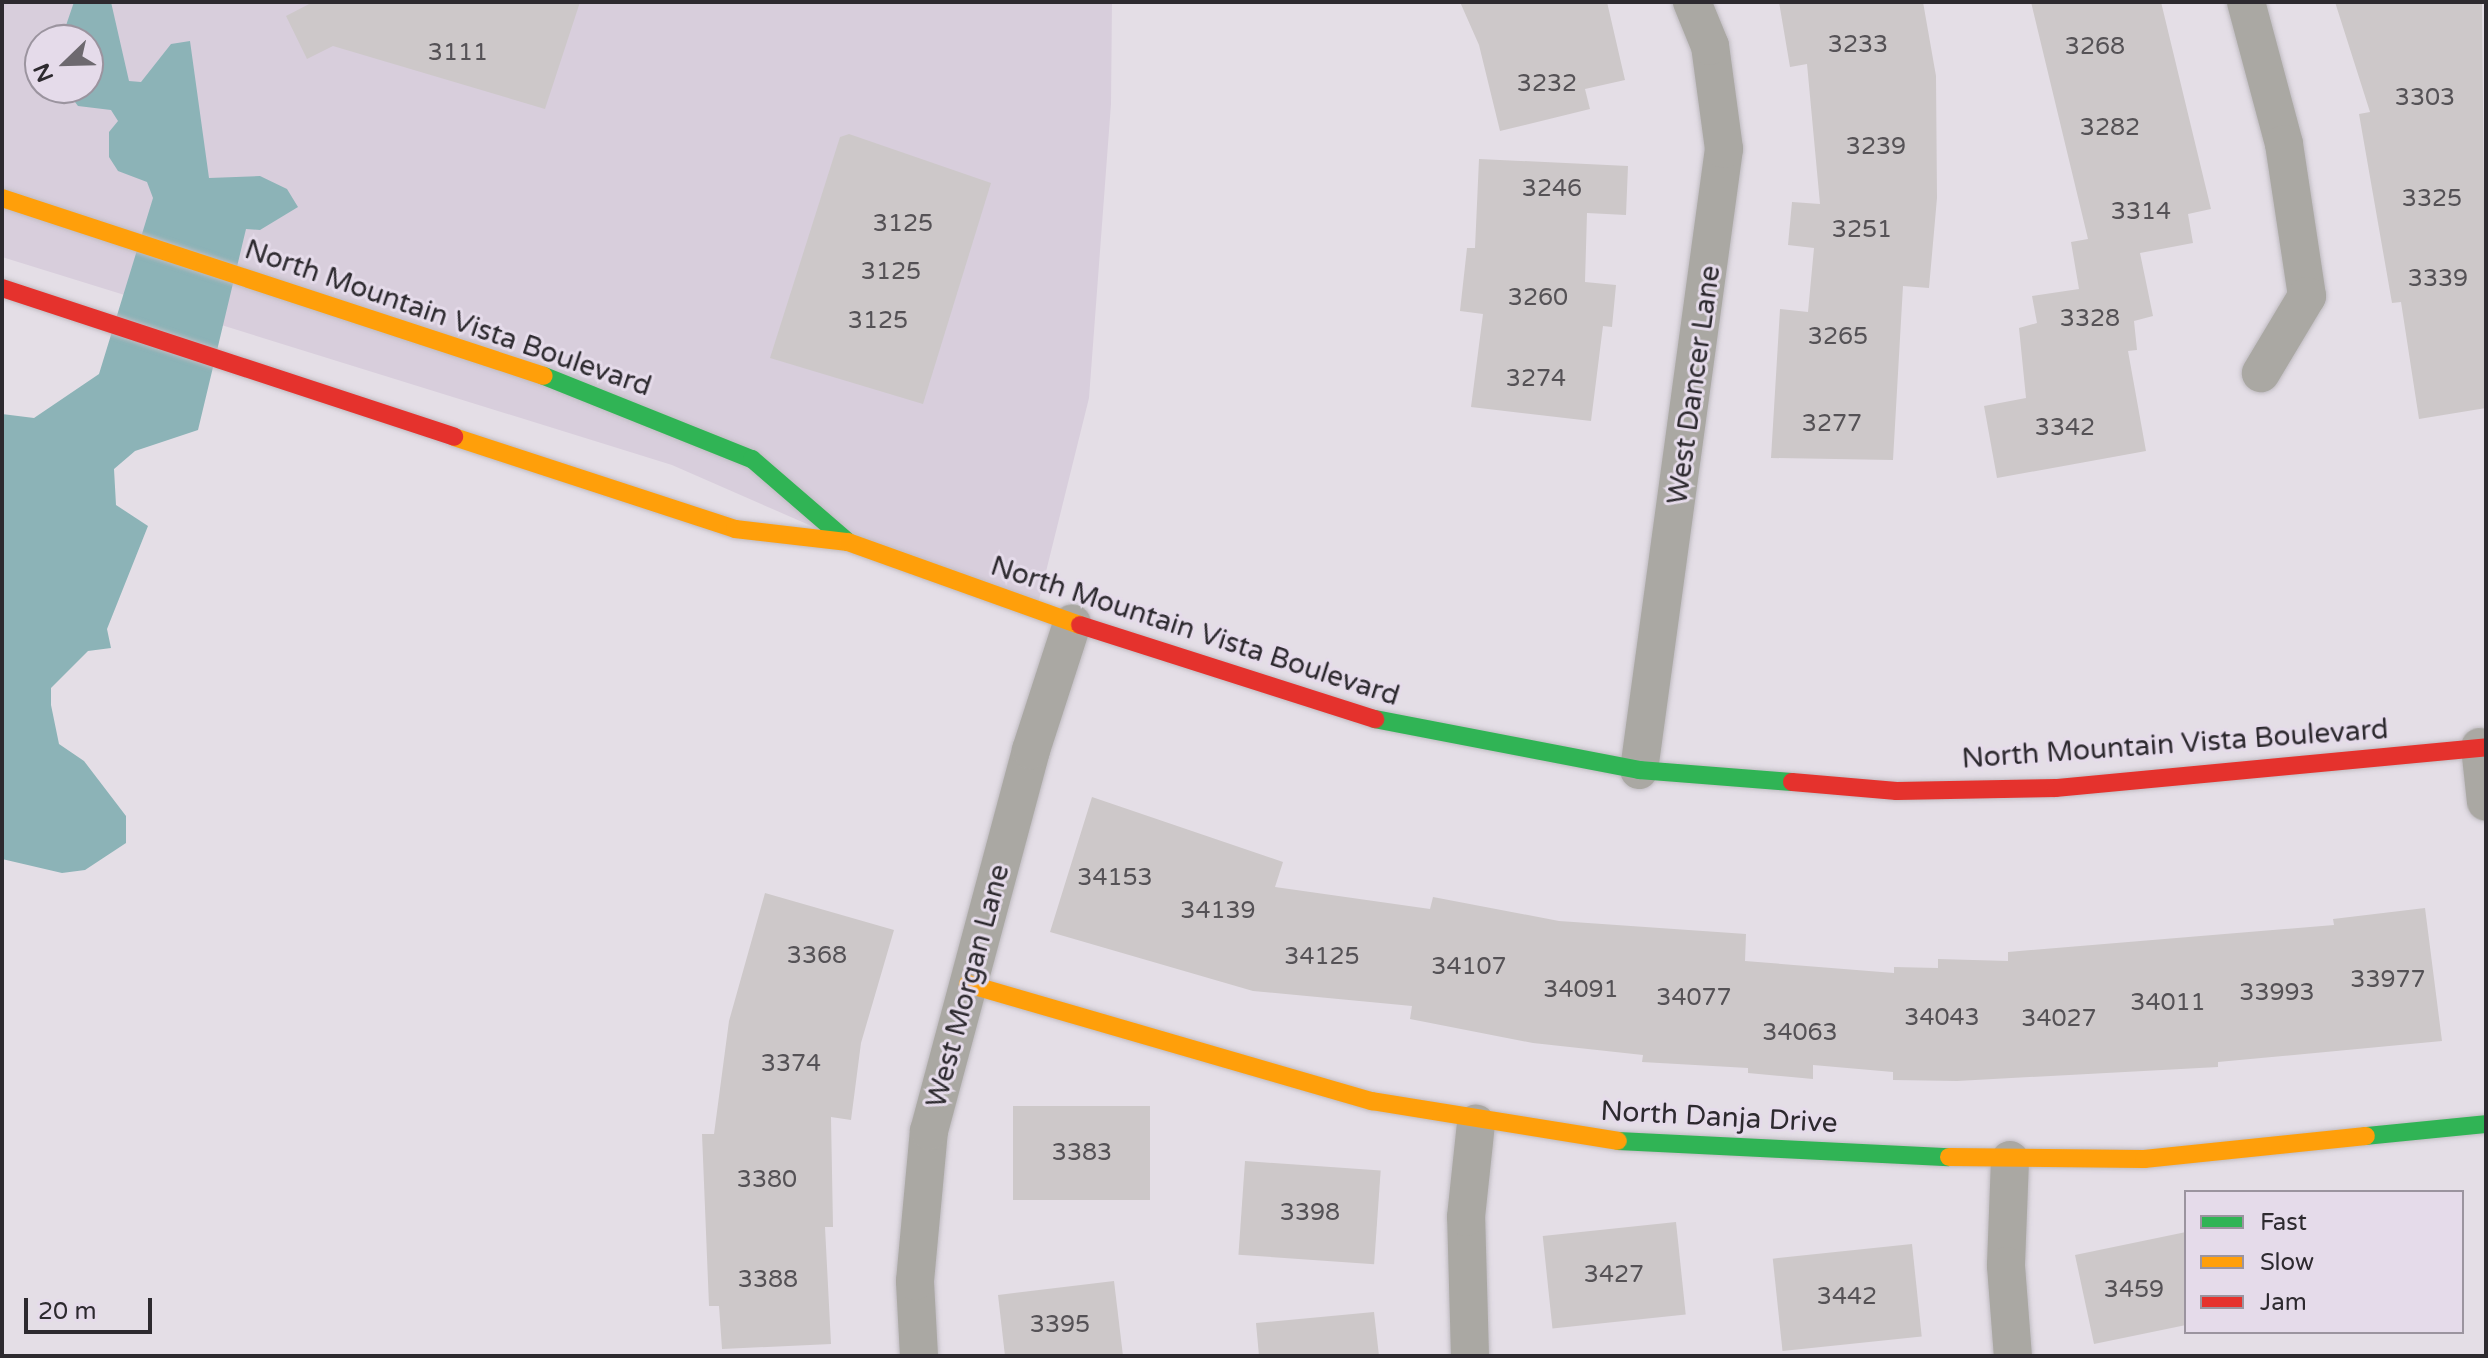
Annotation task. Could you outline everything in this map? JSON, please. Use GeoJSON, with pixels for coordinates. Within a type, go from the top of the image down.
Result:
{"type":"FeatureCollection","features":[{"type":"Feature","properties":{"kind":"street","name":"West Dancer Lane"},"geometry":{"type":"LineString","coordinates":[[1639,770],[1724,149],[1710,46],[1692,2]]}},
{"type":"Feature","properties":{"kind":"street"},"geometry":{"type":"LineString","coordinates":[[2246,2],[2284,144],[2307,296],[2261,373]]}},
{"type":"Feature","properties":{"kind":"street","name":"North Mountain Vista Boulevard"},"geometry":{"type":"LineString","coordinates":[[9,200],[568,384],[752,459],[848,542]]}},
{"type":"Feature","properties":{"kind":"street","name":"North Mountain Vista Boulevard"},"geometry":{"type":"LineString","coordinates":[[2,288],[735,529],[848,542],[1072,624],[1402,727],[1639,770],[1897,791],[2056,788],[2483,747]]}},
{"type":"Feature","properties":{"kind":"street","name":"West Morgan Lane"},"geometry":{"type":"LineString","coordinates":[[919,1356],[915,1281],[929,1131],[1072,624]]}},
{"type":"Feature","properties":{"kind":"street"},"geometry":{"type":"LineString","coordinates":[[2483,747],[2486,802]]}},
{"type":"Feature","properties":{"kind":"street","name":"North Danja Drive"},"geometry":{"type":"LineString","coordinates":[[968,984],[1372,1101],[1476,1124],[1599,1140],[2010,1160],[2144,1159],[2486,1124]]}},
{"type":"Feature","properties":{"kind":"street"},"geometry":{"type":"LineString","coordinates":[[1470,1356],[1466,1217],[1476,1124]]}},
{"type":"Feature","properties":{"kind":"street"},"geometry":{"type":"LineString","coordinates":[[2010,1160],[2006,1266],[2013,1356]]}},
{"type":"Feature","properties":{"kind":"shaded area"},"geometry":{"type":"Polygon","coordinates":[[[2,2],[1112,2],[1111,104],[1089,398],[1036,612],[848,542],[672,465],[2,257],[2,2]]]}},
{"type":"Feature","properties":{"kind":"water"},"geometry":{"type":"Polygon","coordinates":[[[74,2],[111,2],[129,81],[141,82],[171,44],[190,41],[209,178],[260,176],[287,189],[298,207],[260,230],[246,229],[198,430],[135,451],[114,469],[116,505],[148,526],[107,629],[111,648],[88,651],[51,688],[51,705],[59,744],[84,761],[126,816],[126,843],[85,870],[62,873],[2,859],[2,414],[34,418],[99,374],[153,198],[147,182],[118,171],[109,157],[109,132],[118,121],[111,110],[76,104],[104,104],[104,24],[66,24],[74,2]]]}},
{"type":"Feature","properties":{"kind":"building"},"geometry":{"type":"Polygon","coordinates":[[[313,2],[580,2],[545,109],[333,46],[307,59],[286,16],[313,2]]]}},
{"type":"Feature","properties":{"kind":"building"},"geometry":{"type":"Polygon","coordinates":[[[1460,2],[1607,2],[1625,80],[1585,89],[1590,109],[1500,131],[1479,45],[1460,2]]]}},
{"type":"Feature","properties":{"kind":"building"},"geometry":{"type":"Polygon","coordinates":[[[1779,2],[1923,2],[1936,76],[1937,198],[1929,288],[1903,286],[1893,460],[1771,458],[1780,309],[1808,312],[1814,248],[1788,245],[1792,202],[1820,204],[1807,64],[1790,67],[1779,2]]]}},
{"type":"Feature","properties":{"kind":"building"},"geometry":{"type":"Polygon","coordinates":[[[2031,2],[2161,2],[2211,209],[2188,214],[2193,243],[2140,253],[2153,316],[2134,321],[2137,350],[2128,351],[2146,451],[1997,478],[1984,406],[2026,398],[2019,328],[2037,323],[2032,296],[2079,289],[2071,242],[2088,239],[2031,2]]]}},
{"type":"Feature","properties":{"kind":"building"},"geometry":{"type":"Polygon","coordinates":[[[2335,2],[2482,2],[2486,408],[2419,419],[2401,302],[2392,303],[2359,114],[2370,112],[2335,2]]]}},
{"type":"Feature","properties":{"kind":"building"},"geometry":{"type":"Polygon","coordinates":[[[849,134],[991,183],[923,404],[770,358],[840,137],[849,134]]]}},
{"type":"Feature","properties":{"kind":"building"},"geometry":{"type":"Polygon","coordinates":[[[1479,159],[1628,166],[1626,215],[1587,213],[1585,282],[1616,285],[1612,327],[1603,326],[1591,421],[1471,407],[1483,314],[1460,311],[1467,248],[1475,248],[1479,159]]]}},
{"type":"Feature","properties":{"kind":"building"},"geometry":{"type":"Polygon","coordinates":[[[1092,797],[1283,862],[1275,887],[1430,909],[1433,897],[1559,921],[1746,934],[1745,961],[1894,973],[1894,967],[1938,968],[1938,959],[2008,961],[2008,952],[2334,925],[2333,919],[2425,908],[2442,1041],[2218,1062],[2218,1067],[1957,1081],[1893,1080],[1893,1072],[1813,1065],[1813,1079],[1748,1073],[1748,1068],[1642,1062],[1643,1055],[1533,1043],[1410,1019],[1412,1006],[1253,991],[1050,932],[1092,797]]]}},
{"type":"Feature","properties":{"kind":"building"},"geometry":{"type":"Polygon","coordinates":[[[765,893],[894,930],[861,1043],[851,1120],[831,1117],[833,1227],[825,1227],[831,1344],[722,1349],[719,1306],[709,1306],[702,1134],[714,1134],[729,1021],[765,893]]]}},
{"type":"Feature","properties":{"kind":"building"},"geometry":{"type":"Polygon","coordinates":[[[1013,1106],[1150,1106],[1150,1200],[1013,1200],[1013,1106]]]}},
{"type":"Feature","properties":{"kind":"building"},"geometry":{"type":"Polygon","coordinates":[[[1245,1161],[1381,1170],[1374,1264],[1238,1255],[1245,1161]]]}},
{"type":"Feature","properties":{"kind":"building"},"geometry":{"type":"Polygon","coordinates":[[[1676,1222],[1686,1314],[1552,1328],[1543,1236],[1676,1222]]]}},
{"type":"Feature","properties":{"kind":"building"},"geometry":{"type":"Polygon","coordinates":[[[2184,1232],[2184,1325],[2094,1344],[2075,1255],[2184,1232]]]}},
{"type":"Feature","properties":{"kind":"building"},"geometry":{"type":"Polygon","coordinates":[[[1912,1244],[1922,1336],[1782,1351],[1773,1259],[1912,1244]]]}},
{"type":"Feature","properties":{"kind":"building"},"geometry":{"type":"Polygon","coordinates":[[[1114,1281],[1123,1356],[1005,1356],[998,1295],[1114,1281]]]}},
{"type":"Feature","properties":{"kind":"building"},"geometry":{"type":"Polygon","coordinates":[[[1374,1312],[1379,1356],[1259,1356],[1256,1323],[1374,1312]]]}},
{"type":"Feature","properties":{"kind":"traffic: fast"},"geometry":{"type":"LineString","coordinates":[[544,376],[752,459],[848,542]]}},
{"type":"Feature","properties":{"kind":"traffic: fast"},"geometry":{"type":"LineString","coordinates":[[1375,719],[1639,770],[1792,782]]}},
{"type":"Feature","properties":{"kind":"traffic: fast"},"geometry":{"type":"LineString","coordinates":[[2366,1136],[2486,1124]]}},
{"type":"Feature","properties":{"kind":"traffic: fast"},"geometry":{"type":"LineString","coordinates":[[1618,1141],[1949,1157]]}},
{"type":"Feature","properties":{"kind":"traffic: slow"},"geometry":{"type":"LineString","coordinates":[[2,198],[544,376]]}},
{"type":"Feature","properties":{"kind":"traffic: slow"},"geometry":{"type":"LineString","coordinates":[[454,437],[735,529],[848,542],[1080,625]]}},
{"type":"Feature","properties":{"kind":"traffic: slow"},"geometry":{"type":"LineString","coordinates":[[968,984],[1372,1101],[1618,1141]]}},
{"type":"Feature","properties":{"kind":"traffic: slow"},"geometry":{"type":"LineString","coordinates":[[1949,1157],[2144,1159],[2366,1136]]}},
{"type":"Feature","properties":{"kind":"traffic: jam"},"geometry":{"type":"LineString","coordinates":[[2,288],[454,437]]}},
{"type":"Feature","properties":{"kind":"traffic: jam"},"geometry":{"type":"LineString","coordinates":[[1080,625],[1375,719]]}},
{"type":"Feature","properties":{"kind":"traffic: jam"},"geometry":{"type":"LineString","coordinates":[[1792,782],[1897,791],[2056,788],[2486,747]]}}]}
